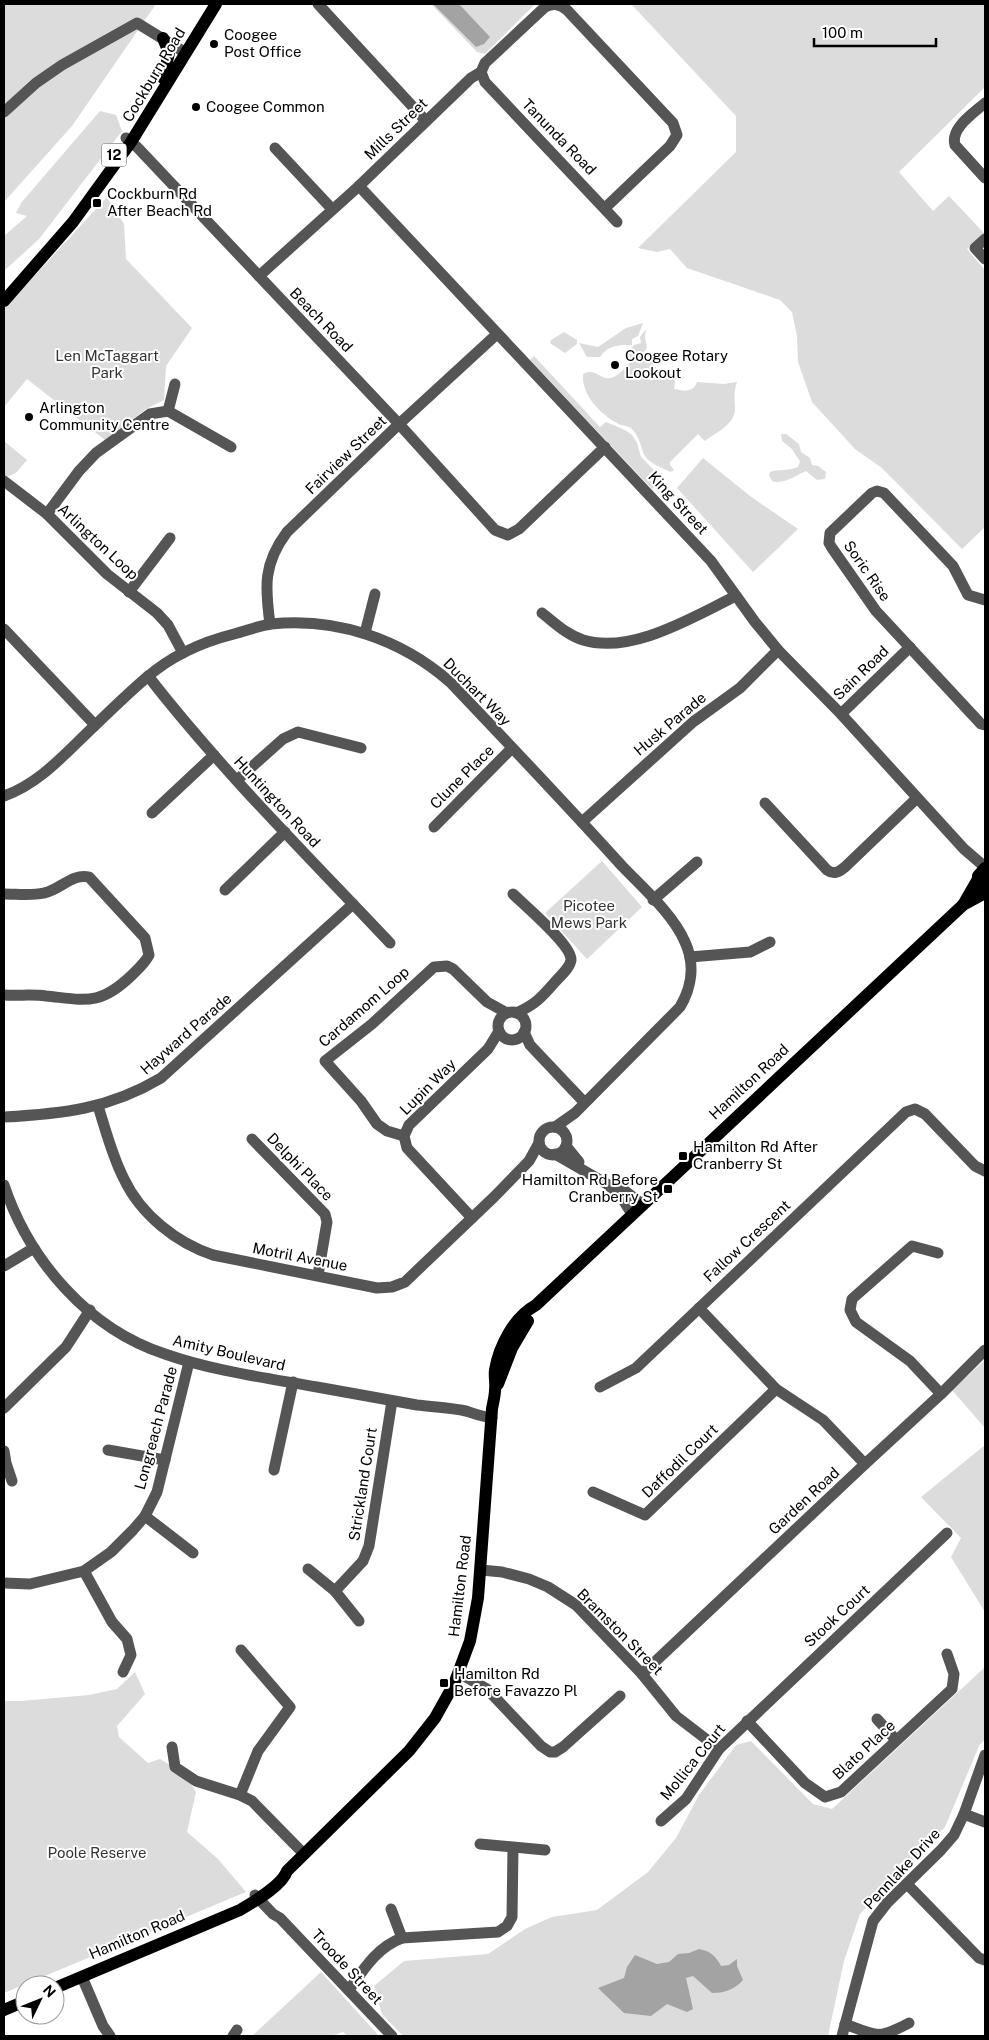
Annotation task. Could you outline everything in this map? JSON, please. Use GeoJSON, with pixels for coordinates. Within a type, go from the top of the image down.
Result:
{"type":"FeatureCollection","features":[{"type":"Feature","properties":{"kind":"main road","name":"Cockburn Road"},"geometry":{"type":"LineString","coordinates":[[4,302],[73,222],[129,140],[183,51],[206,4]]}},
{"type":"Feature","properties":{"kind":"main road","name":"Cockburn Road"},"geometry":{"type":"LineString","coordinates":[[4,294],[76,210],[129,140],[163,78],[216,4]]}},
{"type":"Feature","properties":{"kind":"main road"},"geometry":{"type":"LineString","coordinates":[[163,38],[169,52],[163,78]]}},
{"type":"Feature","properties":{"kind":"main road"},"geometry":{"type":"LineString","coordinates":[[982,872],[980,886],[985,892]]}},
{"type":"Feature","properties":{"kind":"main road","name":"Hamilton Road"},"geometry":{"type":"LineString","coordinates":[[963,905],[982,872]]}},
{"type":"Feature","properties":{"kind":"main road","name":"Hamilton Road"},"geometry":{"type":"LineString","coordinates":[[65,1984],[232,1913],[238,1906],[259,1895],[281,1873],[287,1872],[421,1737],[440,1711],[459,1673],[470,1641],[481,1570],[492,1414],[496,1388],[495,1370],[520,1318],[963,905],[985,892]]}},
{"type":"Feature","properties":{"kind":"street"},"geometry":{"type":"LineString","coordinates":[[318,4],[426,121]]}},
{"type":"Feature","properties":{"kind":"street"},"geometry":{"type":"LineString","coordinates":[[551,4],[562,6],[567,10],[676,128],[677,135],[670,146],[605,208]]}},
{"type":"Feature","properties":{"kind":"street","name":"Mills Street"},"geometry":{"type":"LineString","coordinates":[[259,276],[359,186],[471,78],[481,72],[485,63],[545,7],[551,4]]}},
{"type":"Feature","properties":{"kind":"street"},"geometry":{"type":"LineString","coordinates":[[4,112],[36,83],[62,65],[137,23],[183,51]]}},
{"type":"Feature","properties":{"kind":"street","name":"Tanunda Road"},"geometry":{"type":"LineString","coordinates":[[481,72],[485,82],[617,222]]}},
{"type":"Feature","properties":{"kind":"street"},"geometry":{"type":"LineString","coordinates":[[985,103],[956,131],[953,138],[955,144],[985,178]]}},
{"type":"Feature","properties":{"kind":"street","name":"Beach Road"},"geometry":{"type":"LineString","coordinates":[[129,140],[399,424],[490,526],[508,535],[519,530],[605,447]]}},
{"type":"Feature","properties":{"kind":"street"},"geometry":{"type":"LineString","coordinates":[[275,148],[332,209]]}},
{"type":"Feature","properties":{"kind":"street","name":"King Street"},"geometry":{"type":"LineString","coordinates":[[359,186],[711,561],[778,650],[841,714],[964,849],[982,872]]}},
{"type":"Feature","properties":{"kind":"street"},"geometry":{"type":"LineString","coordinates":[[985,239],[976,248],[985,259]]}},
{"type":"Feature","properties":{"kind":"street","name":"Fairview Street"},"geometry":{"type":"LineString","coordinates":[[270,624],[266,579],[270,561],[287,532],[399,424],[497,334]]}},
{"type":"Feature","properties":{"kind":"street"},"geometry":{"type":"LineString","coordinates":[[168,411],[175,384]]}},
{"type":"Feature","properties":{"kind":"street"},"geometry":{"type":"LineString","coordinates":[[47,514],[79,471],[96,453],[150,414],[168,411],[231,447]]}},
{"type":"Feature","properties":{"kind":"street","name":"Arlington Loop"},"geometry":{"type":"LineString","coordinates":[[4,481],[47,514],[89,558],[157,613],[168,625],[184,652]]}},
{"type":"Feature","properties":{"kind":"street","name":"Soric Rise"},"geometry":{"type":"LineString","coordinates":[[910,647],[866,599],[830,543],[832,530],[872,494],[877,491],[884,493],[950,562],[968,595],[985,600]]}},
{"type":"Feature","properties":{"kind":"street"},"geometry":{"type":"LineString","coordinates":[[129,592],[170,538]]}},
{"type":"Feature","properties":{"kind":"street"},"geometry":{"type":"LineString","coordinates":[[365,633],[375,594]]}},
{"type":"Feature","properties":{"kind":"street"},"geometry":{"type":"LineString","coordinates":[[542,613],[562,629],[584,640],[621,642],[660,632],[736,596]]}},
{"type":"Feature","properties":{"kind":"street","name":"Duchart Way"},"geometry":{"type":"LineString","coordinates":[[4,796],[41,776],[148,676],[184,652],[217,638],[270,624],[321,625],[365,633],[395,644],[433,668],[450,682],[582,822],[667,914],[680,932],[690,957],[691,979],[686,998],[680,1008],[575,1113],[556,1127]]}},
{"type":"Feature","properties":{"kind":"street"},"geometry":{"type":"LineString","coordinates":[[4,628],[95,725]]}},
{"type":"Feature","properties":{"kind":"street","name":"Sain Road"},"geometry":{"type":"LineString","coordinates":[[841,714],[910,647],[981,724],[985,725]]}},
{"type":"Feature","properties":{"kind":"street","name":"Husk Parade"},"geometry":{"type":"LineString","coordinates":[[582,822],[693,722],[740,688],[778,650]]}},
{"type":"Feature","properties":{"kind":"street","name":"Huntington Road"},"geometry":{"type":"LineString","coordinates":[[148,676],[178,715],[214,755],[390,943]]}},
{"type":"Feature","properties":{"kind":"street"},"geometry":{"type":"LineString","coordinates":[[237,780],[282,740],[298,732],[361,748]]}},
{"type":"Feature","properties":{"kind":"street","name":"Clune Place"},"geometry":{"type":"LineString","coordinates":[[434,827],[512,748]]}},
{"type":"Feature","properties":{"kind":"street"},"geometry":{"type":"LineString","coordinates":[[152,813],[214,755]]}},
{"type":"Feature","properties":{"kind":"street"},"geometry":{"type":"LineString","coordinates":[[765,803],[827,870],[836,873],[845,867],[916,798]]}},
{"type":"Feature","properties":{"kind":"street"},"geometry":{"type":"LineString","coordinates":[[225,890],[285,832]]}},
{"type":"Feature","properties":{"kind":"street"},"geometry":{"type":"LineString","coordinates":[[653,900],[697,862]]}},
{"type":"Feature","properties":{"kind":"street"},"geometry":{"type":"LineString","coordinates":[[4,894],[44,893],[54,890],[79,876],[89,877],[145,938],[149,955],[143,964],[123,984],[108,994],[81,1001],[44,996],[4,995]]}},
{"type":"Feature","properties":{"kind":"street"},"geometry":{"type":"LineString","coordinates":[[513,894],[563,943],[570,954],[571,960],[566,969],[533,1005],[519,1033]]}},
{"type":"Feature","properties":{"kind":"street","name":"Hayward Parade"},"geometry":{"type":"LineString","coordinates":[[4,1117],[47,1115],[98,1106],[146,1087],[161,1078],[353,904]]}},
{"type":"Feature","properties":{"kind":"street"},"geometry":{"type":"LineString","coordinates":[[690,957],[750,952],[770,942]]}},
{"type":"Feature","properties":{"kind":"street","name":"Cardamom Loop"},"geometry":{"type":"LineString","coordinates":[[404,1136],[382,1129],[361,1101],[325,1060],[372,1024],[434,967],[441,965],[453,969],[505,1019]]}},
{"type":"Feature","properties":{"kind":"street"},"geometry":{"type":"LineString","coordinates":[[505,1019],[533,1005]]}},
{"type":"Feature","properties":{"kind":"street"},"geometry":{"type":"LineString","coordinates":[[505,1019],[522,1016],[519,1033]]}},
{"type":"Feature","properties":{"kind":"street"},"geometry":{"type":"LineString","coordinates":[[505,1019],[502,1036],[519,1033]]}},
{"type":"Feature","properties":{"kind":"street","name":"Lupin Way"},"geometry":{"type":"LineString","coordinates":[[472,1218],[407,1148],[404,1136],[409,1125],[488,1049],[505,1019]]}},
{"type":"Feature","properties":{"kind":"street"},"geometry":{"type":"LineString","coordinates":[[519,1033],[584,1102]]}},
{"type":"Feature","properties":{"kind":"street","name":"Lupin Way"},"geometry":{"type":"LineString","coordinates":[[488,1049],[519,1033]]}},
{"type":"Feature","properties":{"kind":"street","name":"Motril Avenue"},"geometry":{"type":"LineString","coordinates":[[98,1106],[115,1159],[130,1190],[150,1215],[175,1237],[213,1255],[377,1288],[399,1286],[406,1282],[528,1161],[539,1143]]}},
{"type":"Feature","properties":{"kind":"street","name":"Fallow Crescent"},"geometry":{"type":"LineString","coordinates":[[600,1388],[636,1368],[906,1112],[915,1109],[925,1114],[975,1166],[985,1171]]}},
{"type":"Feature","properties":{"kind":"street","name":"Duchart Way"},"geometry":{"type":"LineString","coordinates":[[565,1141],[575,1113]]}},
{"type":"Feature","properties":{"kind":"street"},"geometry":{"type":"LineString","coordinates":[[632,1214],[620,1195],[607,1184],[542,1149],[539,1143],[543,1131],[556,1127],[572,1156],[616,1184],[642,1204]]}},
{"type":"Feature","properties":{"kind":"street","name":"Delphi Place"},"geometry":{"type":"LineString","coordinates":[[252,1140],[325,1214],[327,1222],[318,1275]]}},
{"type":"Feature","properties":{"kind":"street"},"geometry":{"type":"LineString","coordinates":[[552,1154],[562,1151],[565,1141]]}},
{"type":"Feature","properties":{"kind":"street","name":"Motril Avenue"},"geometry":{"type":"LineString","coordinates":[[528,1161],[552,1154]]}},
{"type":"Feature","properties":{"kind":"street","name":"Amity Boulevard"},"geometry":{"type":"LineString","coordinates":[[4,1184],[17,1220],[34,1248],[64,1287],[108,1325],[156,1351],[189,1362],[293,1382],[466,1412],[478,1408],[492,1414]]}},
{"type":"Feature","properties":{"kind":"street"},"geometry":{"type":"LineString","coordinates":[[938,1253],[912,1246],[852,1299],[850,1310],[856,1322],[910,1361],[941,1394]]}},
{"type":"Feature","properties":{"kind":"street"},"geometry":{"type":"LineString","coordinates":[[4,1266],[34,1248]]}},
{"type":"Feature","properties":{"kind":"street"},"geometry":{"type":"LineString","coordinates":[[699,1308],[776,1389],[823,1420],[865,1464]]}},
{"type":"Feature","properties":{"kind":"street"},"geometry":{"type":"LineString","coordinates":[[4,1408],[66,1347],[90,1310]]}},
{"type":"Feature","properties":{"kind":"street","name":"Garden Road"},"geometry":{"type":"LineString","coordinates":[[642,1674],[941,1394],[985,1350]]}},
{"type":"Feature","properties":{"kind":"street","name":"Longreach Parade"},"geometry":{"type":"LineString","coordinates":[[4,1583],[30,1584],[84,1571],[125,1540],[145,1516],[157,1492],[189,1362]]}},
{"type":"Feature","properties":{"kind":"street"},"geometry":{"type":"LineString","coordinates":[[274,1470],[293,1382]]}},
{"type":"Feature","properties":{"kind":"street","name":"Daffodil Court"},"geometry":{"type":"LineString","coordinates":[[593,1492],[645,1515],[776,1389]]}},
{"type":"Feature","properties":{"kind":"street","name":"Strickland Court"},"geometry":{"type":"LineString","coordinates":[[335,1591],[363,1561],[369,1546],[392,1400]]}},
{"type":"Feature","properties":{"kind":"street"},"geometry":{"type":"LineString","coordinates":[[108,1450],[165,1460]]}},
{"type":"Feature","properties":{"kind":"street"},"geometry":{"type":"LineString","coordinates":[[4,1452],[12,1481]]}},
{"type":"Feature","properties":{"kind":"street"},"geometry":{"type":"LineString","coordinates":[[145,1516],[193,1553]]}},
{"type":"Feature","properties":{"kind":"street","name":"Stook Court"},"geometry":{"type":"LineString","coordinates":[[747,1721],[946,1533]]}},
{"type":"Feature","properties":{"kind":"street"},"geometry":{"type":"LineString","coordinates":[[308,1569],[335,1591],[359,1621]]}},
{"type":"Feature","properties":{"kind":"street","name":"Bramston Street"},"geometry":{"type":"LineString","coordinates":[[481,1570],[502,1572],[529,1579],[560,1594],[576,1605],[642,1674],[676,1716],[718,1749]]}},
{"type":"Feature","properties":{"kind":"street"},"geometry":{"type":"LineString","coordinates":[[84,1571],[112,1622],[127,1639],[131,1655],[123,1672]]}},
{"type":"Feature","properties":{"kind":"street"},"geometry":{"type":"LineString","coordinates":[[240,1650],[290,1707],[258,1751],[240,1795]]}},
{"type":"Feature","properties":{"kind":"street","name":"Blato Place"},"geometry":{"type":"LineString","coordinates":[[747,1721],[805,1784],[825,1797],[841,1792],[952,1689],[954,1674],[947,1654]]}},
{"type":"Feature","properties":{"kind":"street"},"geometry":{"type":"LineString","coordinates":[[459,1673],[481,1683],[488,1689],[541,1746],[550,1752],[555,1752],[563,1747],[620,1696]]}},
{"type":"Feature","properties":{"kind":"street"},"geometry":{"type":"LineString","coordinates":[[877,1719],[896,1740]]}},
{"type":"Feature","properties":{"kind":"street","name":"Mollica Court"},"geometry":{"type":"LineString","coordinates":[[661,1821],[686,1799],[718,1749],[747,1721]]}},
{"type":"Feature","properties":{"kind":"street"},"geometry":{"type":"LineString","coordinates":[[172,1747],[175,1767],[196,1781],[240,1795],[261,1809],[304,1854]]}},
{"type":"Feature","properties":{"kind":"street","name":"Pennlake Drive"},"geometry":{"type":"LineString","coordinates":[[842,2036],[873,1921],[887,1903],[948,1843],[964,1814],[985,1755]]}},
{"type":"Feature","properties":{"kind":"street"},"geometry":{"type":"LineString","coordinates":[[964,1814],[985,1822]]}},
{"type":"Feature","properties":{"kind":"street"},"geometry":{"type":"LineString","coordinates":[[480,1844],[545,1850]]}},
{"type":"Feature","properties":{"kind":"street"},"geometry":{"type":"LineString","coordinates":[[349,1990],[375,1955],[394,1941],[402,1938],[498,1932],[507,1926],[512,1917],[513,1848]]}},
{"type":"Feature","properties":{"kind":"street"},"geometry":{"type":"LineString","coordinates":[[908,1884],[978,1958],[985,1960]]}},
{"type":"Feature","properties":{"kind":"street","name":"Troode Street"},"geometry":{"type":"LineString","coordinates":[[259,1895],[277,1910],[280,1918],[392,2036]]}},
{"type":"Feature","properties":{"kind":"street"},"geometry":{"type":"LineString","coordinates":[[391,1909],[402,1938]]}},
{"type":"Feature","properties":{"kind":"street"},"geometry":{"type":"LineString","coordinates":[[82,1977],[101,2022],[110,2036]]}},
{"type":"Feature","properties":{"kind":"street"},"geometry":{"type":"LineString","coordinates":[[845,2024],[881,2036],[889,2034],[909,2023]]}},
{"type":"Feature","properties":{"kind":"green space"},"geometry":{"type":"Polygon","coordinates":[[[4,4],[156,4],[72,126],[4,202],[4,4]]]}},
{"type":"Feature","properties":{"kind":"green space"},"geometry":{"type":"Polygon","coordinates":[[[431,4],[535,4],[485,54],[477,52],[431,4]]]}},
{"type":"Feature","properties":{"kind":"green space"},"geometry":{"type":"Polygon","coordinates":[[[631,4],[985,4],[985,87],[899,172],[933,211],[949,196],[984,233],[967,249],[985,270],[985,527],[962,549],[882,468],[855,449],[812,402],[798,362],[797,336],[792,312],[780,300],[687,268],[670,249],[657,252],[638,248],[736,152],[736,116],[631,4]]]}},
{"type":"Feature","properties":{"kind":"green space"},"geometry":{"type":"Polygon","coordinates":[[[100,111],[116,115],[122,131],[39,239],[4,271],[4,236],[27,216],[16,213],[21,203],[100,111]]]}},
{"type":"Feature","properties":{"kind":"green space","name":"Len McTaggart Park"},"geometry":{"type":"Polygon","coordinates":[[[107,197],[124,224],[126,259],[192,328],[166,366],[164,400],[146,409],[105,440],[27,379],[4,407],[4,309],[107,197]]]}},
{"type":"Feature","properties":{"kind":"green space"},"geometry":{"type":"Polygon","coordinates":[[[643,323],[638,336],[632,339],[632,345],[614,346],[600,357],[587,357],[579,343],[598,347],[626,328],[643,323]]]}},
{"type":"Feature","properties":{"kind":"green space"},"geometry":{"type":"Polygon","coordinates":[[[646,329],[647,348],[642,354],[648,355],[655,367],[675,381],[674,389],[691,390],[697,382],[724,384],[737,382],[735,410],[731,420],[705,441],[698,434],[670,462],[674,470],[671,472],[655,465],[645,456],[638,437],[631,428],[619,424],[598,409],[588,396],[583,381],[583,374],[589,372],[608,378],[614,377],[631,361],[626,360],[625,356],[634,345],[641,343],[640,337],[646,329]]]}},
{"type":"Feature","properties":{"kind":"green space"},"geometry":{"type":"Polygon","coordinates":[[[564,332],[577,340],[577,344],[565,353],[550,343],[551,340],[564,332]]]}},
{"type":"Feature","properties":{"kind":"green space"},"geometry":{"type":"Polygon","coordinates":[[[534,356],[600,427],[606,422],[632,435],[637,443],[641,457],[663,479],[652,489],[530,360],[534,356]]]}},
{"type":"Feature","properties":{"kind":"green space"},"geometry":{"type":"Polygon","coordinates":[[[781,434],[786,434],[799,444],[801,452],[810,458],[812,465],[818,466],[826,472],[825,479],[817,480],[806,471],[785,481],[772,481],[769,475],[770,472],[798,467],[800,461],[791,448],[782,441],[781,434]]]}},
{"type":"Feature","properties":{"kind":"green space"},"geometry":{"type":"Polygon","coordinates":[[[4,441],[27,460],[16,473],[4,478],[4,441]]]}},
{"type":"Feature","properties":{"kind":"green space"},"geometry":{"type":"Polygon","coordinates":[[[703,458],[750,496],[798,529],[753,572],[677,488],[703,458]]]}},
{"type":"Feature","properties":{"kind":"green space","name":"Picotee Mews Park"},"geometry":{"type":"Polygon","coordinates":[[[602,861],[642,907],[587,959],[545,913],[602,861]]]}},
{"type":"Feature","properties":{"kind":"green space"},"geometry":{"type":"Polygon","coordinates":[[[985,1360],[985,1428],[952,1390],[985,1360]]]}},
{"type":"Feature","properties":{"kind":"green space"},"geometry":{"type":"Polygon","coordinates":[[[985,1445],[985,1612],[951,1557],[961,1538],[921,1497],[985,1445]]]}},
{"type":"Feature","properties":{"kind":"green space"},"geometry":{"type":"Polygon","coordinates":[[[985,1667],[985,1739],[979,1746],[945,1827],[860,1914],[844,1961],[828,2036],[403,2036],[382,2014],[374,1986],[404,1961],[488,1954],[525,1929],[552,1917],[597,1910],[648,1872],[676,1838],[699,1795],[736,1745],[751,1741],[813,1804],[832,1809],[985,1667]]]}},
{"type":"Feature","properties":{"kind":"green space","name":"Poole Reserve"},"geometry":{"type":"Polygon","coordinates":[[[135,1672],[145,1694],[117,1726],[119,1737],[148,1763],[160,1759],[184,1773],[196,1792],[187,1832],[218,1859],[246,1892],[47,1975],[15,1975],[15,1988],[4,1993],[4,1701],[89,1695],[117,1689],[135,1672]]]}},
{"type":"Feature","properties":{"kind":"green space"},"geometry":{"type":"Polygon","coordinates":[[[321,1972],[379,2036],[347,2036],[343,2032],[331,2036],[252,2036],[321,1972]]]}},
{"type":"Feature","properties":{"kind":"shaded area"},"geometry":{"type":"Polygon","coordinates":[[[433,4],[459,4],[490,37],[484,44],[476,47],[433,4]]]}},
{"type":"Feature","properties":{"kind":"shaded area"},"geometry":{"type":"Polygon","coordinates":[[[699,1949],[712,1954],[721,1966],[729,1965],[737,1959],[737,1966],[743,1980],[729,1990],[712,1993],[693,1976],[686,1978],[693,2009],[687,2012],[667,2004],[651,2016],[624,2013],[598,1988],[624,1978],[627,1967],[635,1955],[657,1964],[669,1962],[678,1954],[689,1953],[699,1949]]]}},
{"type":"Feature","properties":{"kind":"place","name":"Coogee Post Office"},"geometry":{"type":"Point","coordinates":[214,44]}},
{"type":"Feature","properties":{"kind":"place","name":"Coogee Common"},"geometry":{"type":"Point","coordinates":[196,107]}},
{"type":"Feature","properties":{"kind":"place","name":"Cockburn Rd After Beach Rd"},"geometry":{"type":"Point","coordinates":[97,203]}},
{"type":"Feature","properties":{"kind":"place","name":"Coogee Rotary Lookout"},"geometry":{"type":"Point","coordinates":[615,365]}},
{"type":"Feature","properties":{"kind":"place","name":"Arlington Community Centre"},"geometry":{"type":"Point","coordinates":[29,417]}},
{"type":"Feature","properties":{"kind":"place","name":"Hamilton Rd After Cranberry St"},"geometry":{"type":"Point","coordinates":[683,1156]}},
{"type":"Feature","properties":{"kind":"place","name":"Hamilton Rd Before Cranberry St"},"geometry":{"type":"Point","coordinates":[668,1189]}},
{"type":"Feature","properties":{"kind":"place","name":"Hamilton Rd Before Favazzo Pl"},"geometry":{"type":"Point","coordinates":[444,1683]}}]}
